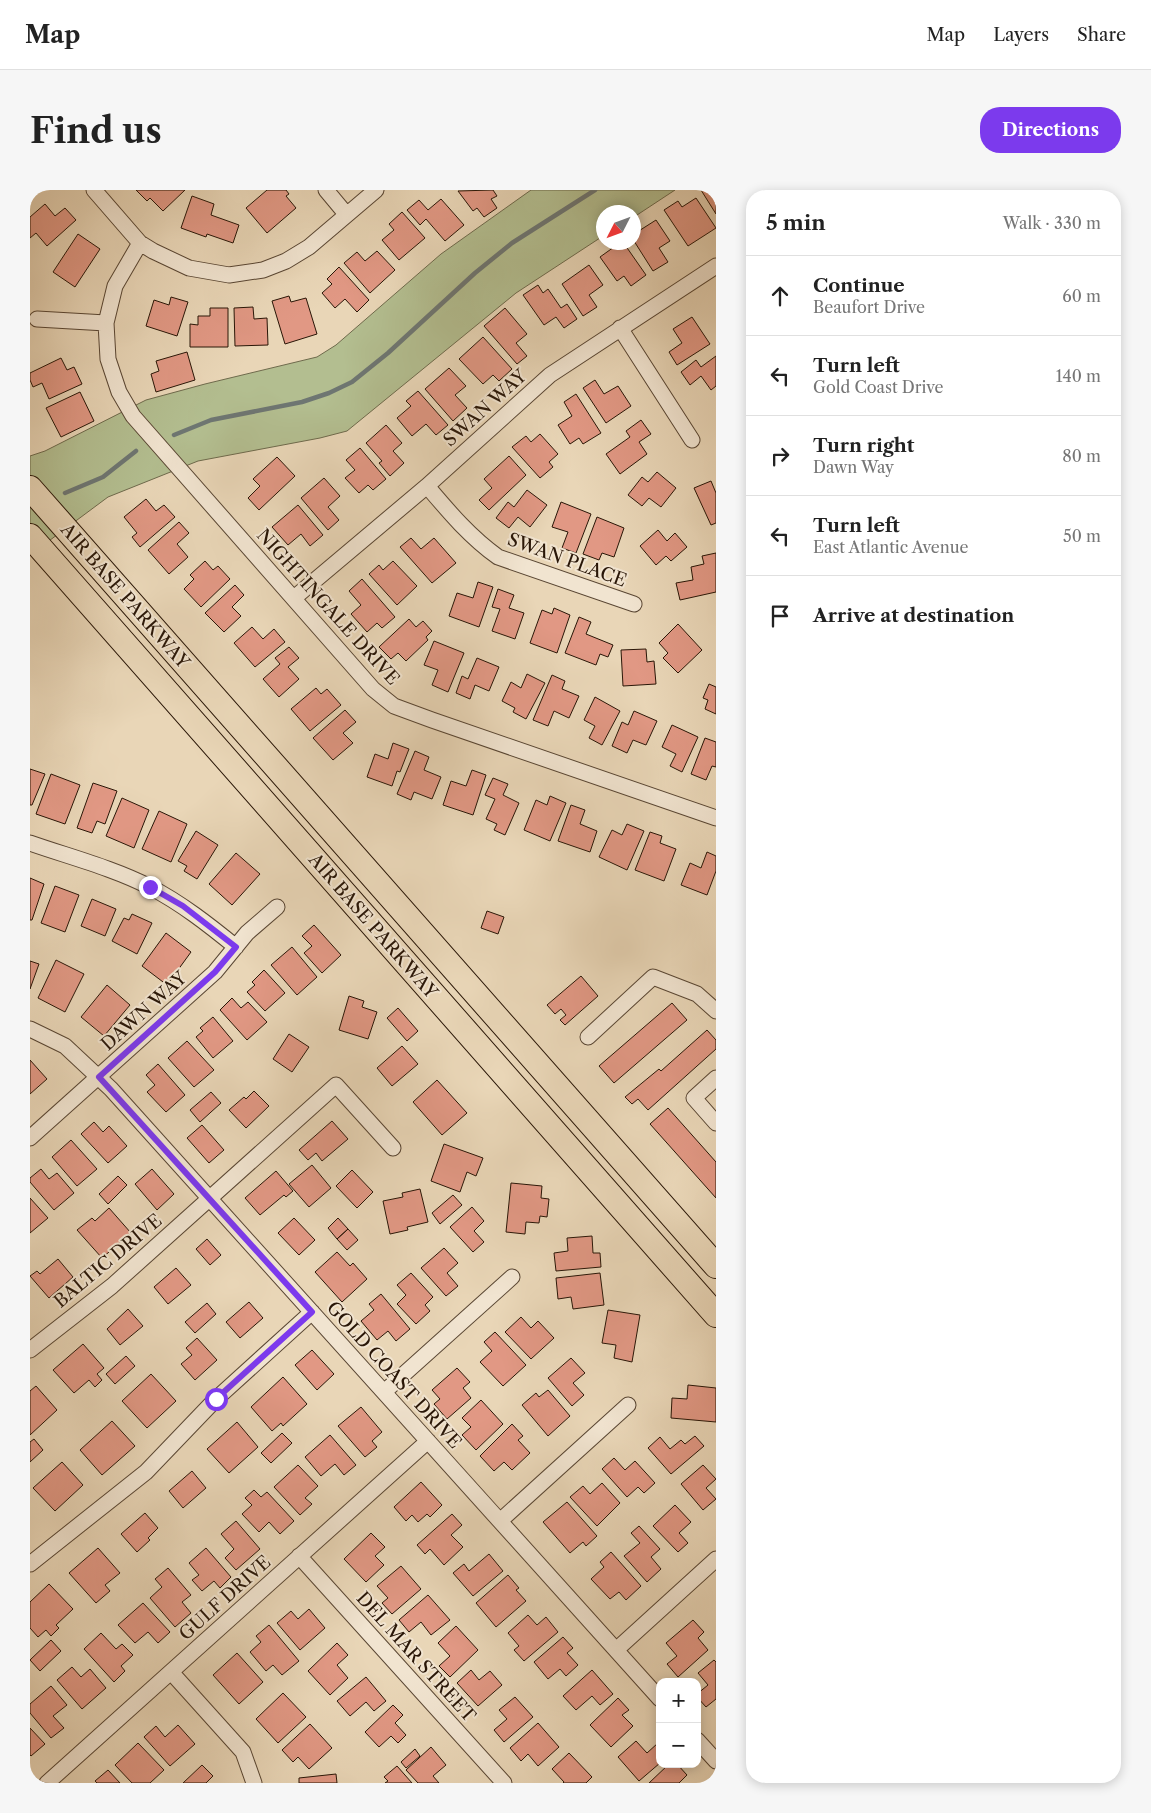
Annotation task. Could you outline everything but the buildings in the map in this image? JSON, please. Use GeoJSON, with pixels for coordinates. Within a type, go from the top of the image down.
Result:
{"type":"FeatureCollection","features":[{"type":"Feature","properties":{"kind":"main road","name":"AIR BASE PARKWAY"},"geometry":{"type":"LineString","coordinates":[[30,488],[716,1266]]}},
{"type":"Feature","properties":{"kind":"main road","name":"AIR BASE PARKWAY"},"geometry":{"type":"LineString","coordinates":[[30,536],[716,1315]]}},
{"type":"Feature","properties":{"kind":"street"},"geometry":{"type":"LineString","coordinates":[[94,190],[140,243],[189,268],[229,275],[263,270],[286,261],[309,246],[376,190]]}},
{"type":"Feature","properties":{"kind":"street"},"geometry":{"type":"LineString","coordinates":[[326,190],[346,214]]}},
{"type":"Feature","properties":{"kind":"street","name":"NIGHTINGALE DRIVE"},"geometry":{"type":"LineString","coordinates":[[140,243],[115,286],[106,323],[108,359],[119,392],[133,416],[373,689],[394,706],[716,818]]}},
{"type":"Feature","properties":{"kind":"street","name":"SWAN WAY"},"geometry":{"type":"LineString","coordinates":[[294,598],[427,486],[550,375],[716,266]]}},
{"type":"Feature","properties":{"kind":"street"},"geometry":{"type":"LineString","coordinates":[[37,319],[106,323]]}},
{"type":"Feature","properties":{"kind":"street"},"geometry":{"type":"LineString","coordinates":[[620,328],[692,440]]}},
{"type":"Feature","properties":{"kind":"street","name":"SWAN PLACE"},"geometry":{"type":"LineString","coordinates":[[427,486],[462,527],[480,544],[498,557],[634,604]]}},
{"type":"Feature","properties":{"kind":"street"},"geometry":{"type":"LineString","coordinates":[[30,843],[150,887],[183,906],[236,947]]}},
{"type":"Feature","properties":{"kind":"street","name":"DAWN WAY"},"geometry":{"type":"LineString","coordinates":[[30,1138],[215,972],[247,933],[277,907]]}},
{"type":"Feature","properties":{"kind":"street"},"geometry":{"type":"LineString","coordinates":[[588,1037],[654,977],[697,994],[716,1010]]}},
{"type":"Feature","properties":{"kind":"street","name":"GOLD COAST DRIVE"},"geometry":{"type":"LineString","coordinates":[[30,1029],[65,1046],[99,1077],[656,1694]]}},
{"type":"Feature","properties":{"kind":"street"},"geometry":{"type":"LineString","coordinates":[[716,1078],[694,1098],[716,1123]]}},
{"type":"Feature","properties":{"kind":"street","name":"BALTIC DRIVE"},"geometry":{"type":"LineString","coordinates":[[30,1350],[112,1286],[336,1084],[393,1148]]}},
{"type":"Feature","properties":{"kind":"street"},"geometry":{"type":"LineString","coordinates":[[384,1392],[512,1277]]}},
{"type":"Feature","properties":{"kind":"street"},"geometry":{"type":"LineString","coordinates":[[30,1564],[146,1472],[216,1399],[312,1312]]}},
{"type":"Feature","properties":{"kind":"street"},"geometry":{"type":"LineString","coordinates":[[500,1521],[628,1405]]}},
{"type":"Feature","properties":{"kind":"street","name":"GULF DRIVE"},"geometry":{"type":"LineString","coordinates":[[47,1783],[428,1442]]}},
{"type":"Feature","properties":{"kind":"street","name":"DEL MAR STREET"},"geometry":{"type":"LineString","coordinates":[[300,1556],[498,1781]]}},
{"type":"Feature","properties":{"kind":"street"},"geometry":{"type":"LineString","coordinates":[[616,1650],[716,1559]]}},
{"type":"Feature","properties":{"kind":"street"},"geometry":{"type":"LineString","coordinates":[[171,1672],[243,1752],[254,1783]]}},
{"type":"Feature","properties":{"kind":"street"},"geometry":{"type":"LineString","coordinates":[[701,1744],[716,1761]]}},
{"type":"Feature","properties":{"kind":"green space"},"geometry":{"type":"Polygon","coordinates":[[[531,190],[675,190],[641,212],[641,205],[596,205],[596,241],[516,293],[347,431],[320,438],[198,461],[108,497],[30,555],[30,456],[45,451],[146,400],[317,357],[336,345],[441,254],[531,190]]]}},
{"type":"Feature","properties":{"kind":"waterway"},"geometry":{"type":"LineString","coordinates":[[174,435],[211,420],[302,402],[329,393],[352,382],[388,353],[475,273],[512,243],[595,190]]}},
{"type":"Feature","properties":{"kind":"waterway"},"geometry":{"type":"LineString","coordinates":[[65,493],[103,477],[136,451]]}},
{"type":"Feature","properties":{"kind":"route"},"geometry":{"type":"LineString","coordinates":[[150,887],[183,906],[236,947],[215,972],[99,1077],[312,1312],[216,1399]]}}]}
